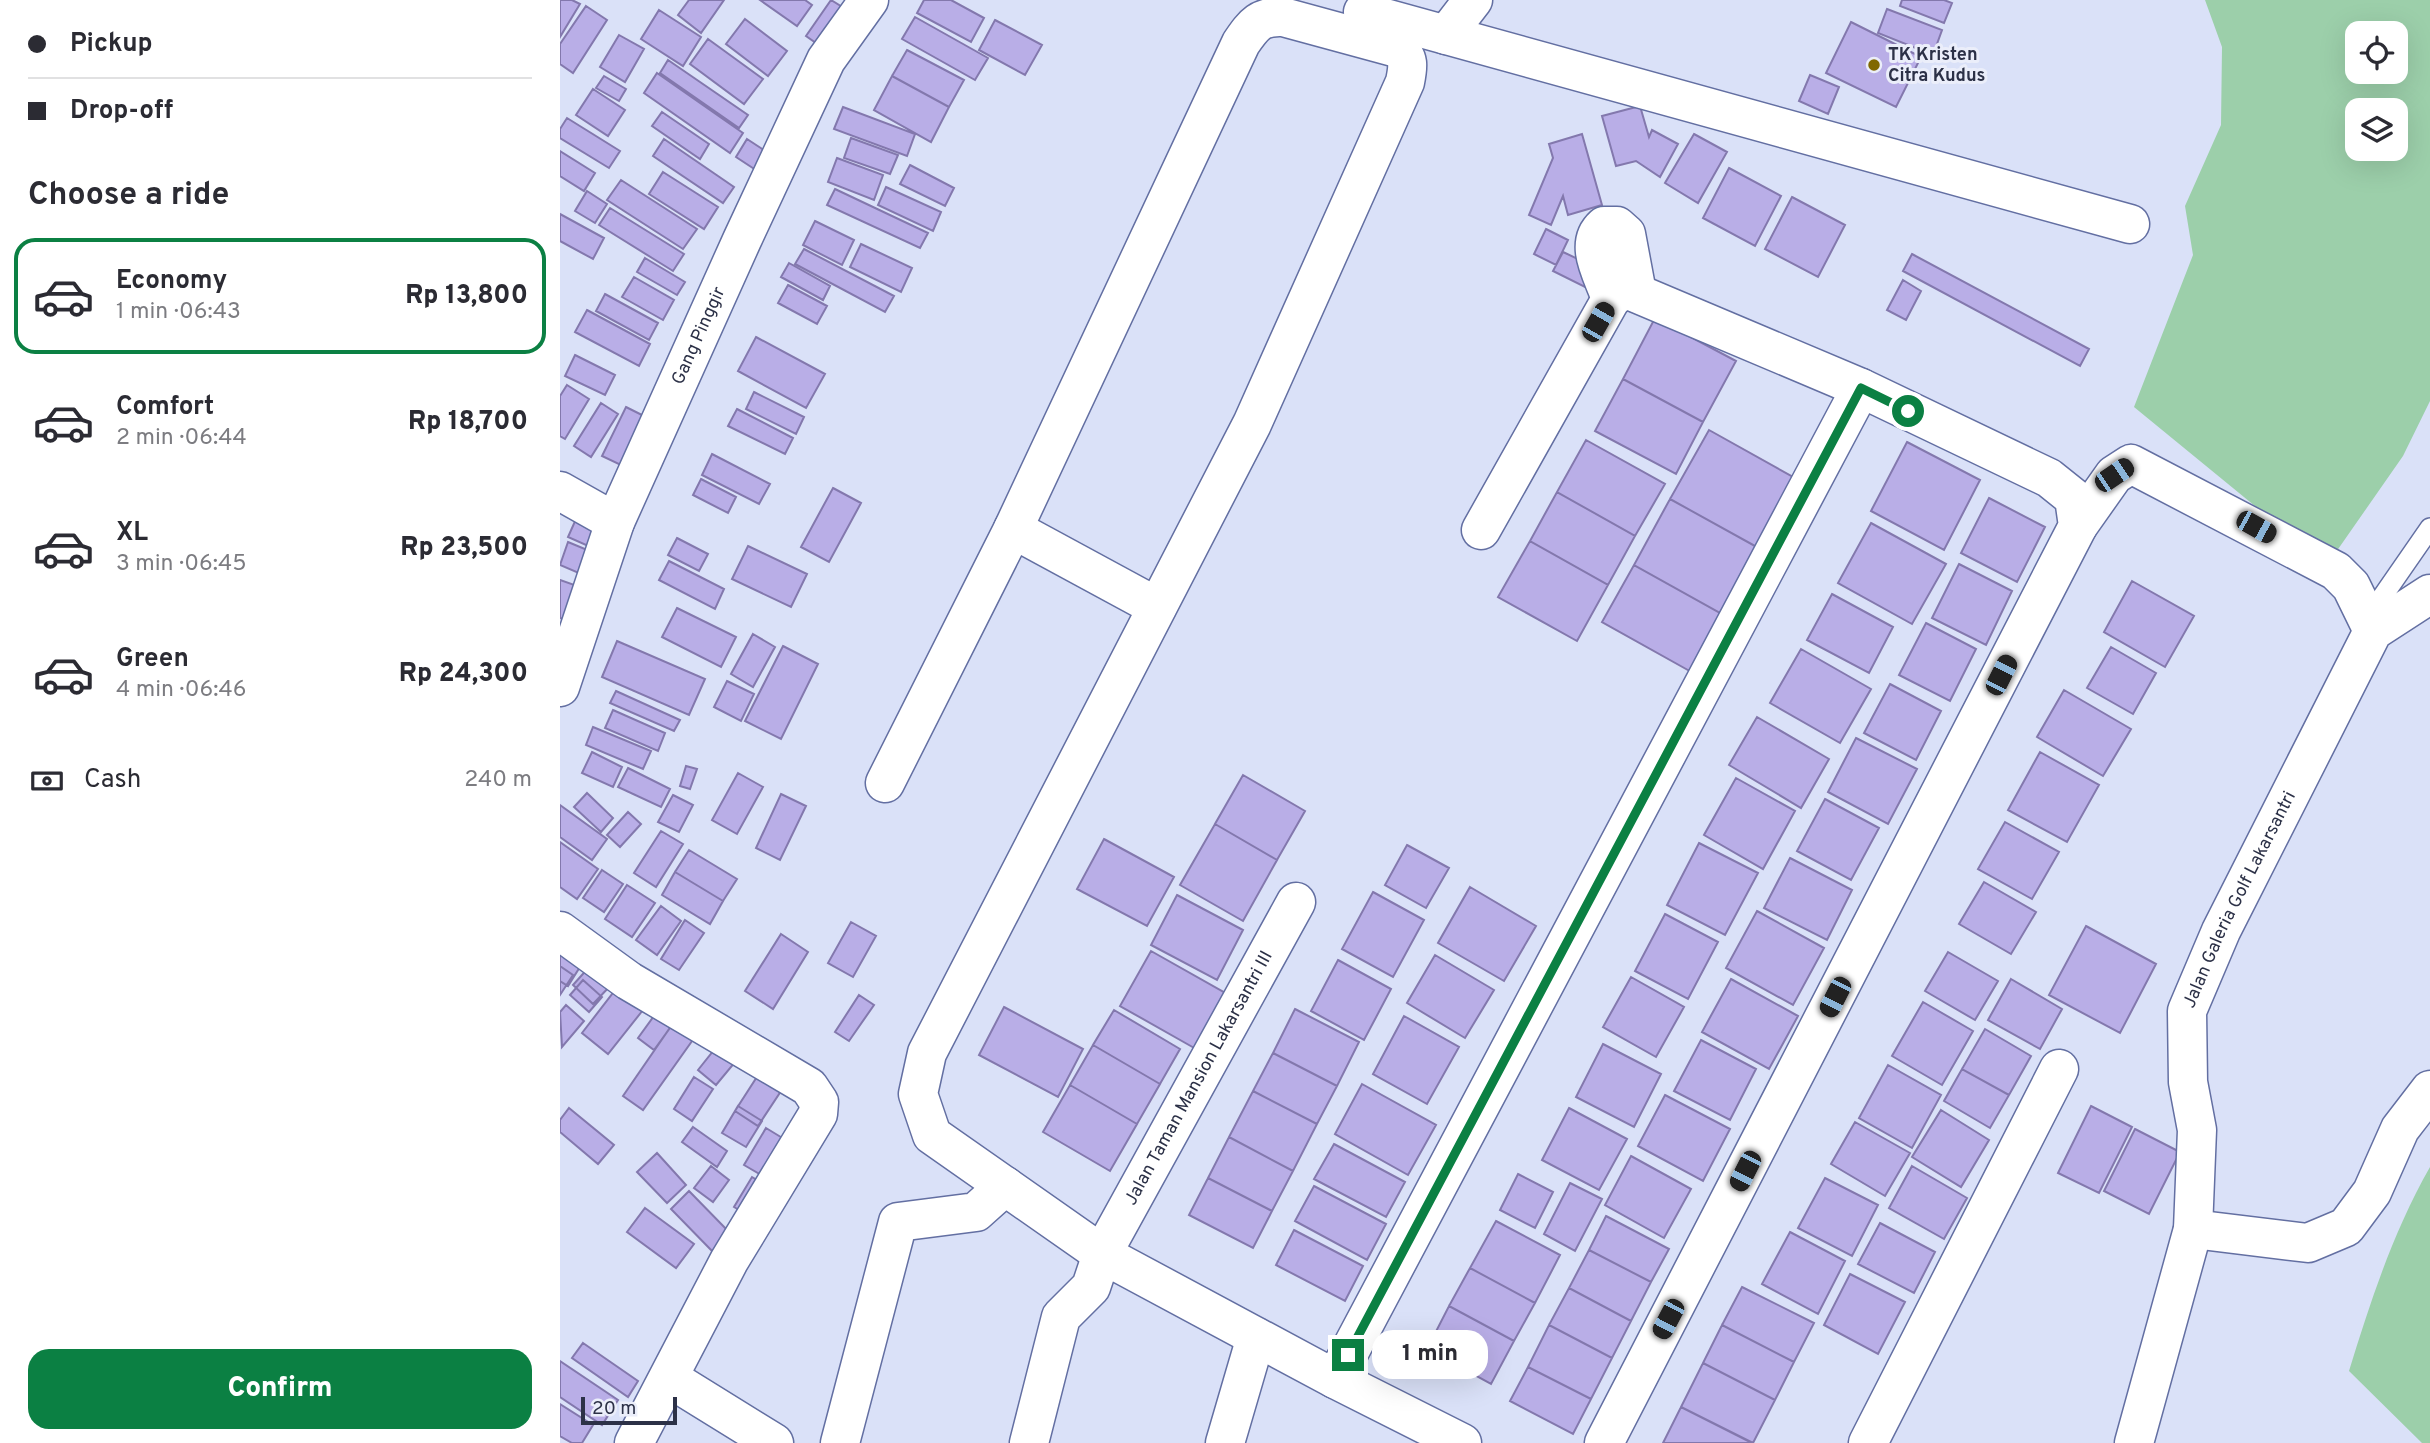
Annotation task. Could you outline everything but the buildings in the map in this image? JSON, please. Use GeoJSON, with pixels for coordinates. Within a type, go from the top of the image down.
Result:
{"type":"FeatureCollection","features":[{"type":"Feature","properties":{"kind":"street","name":"Gang Pinggir"},"geometry":{"type":"LineString","coordinates":[[560,687],[615,522],[826,60],[869,0]]}},
{"type":"Feature","properties":{"kind":"street"},"geometry":{"type":"LineString","coordinates":[[1321,0],[2130,223]]}},
{"type":"Feature","properties":{"kind":"street"},"geometry":{"type":"LineString","coordinates":[[1446,35],[1473,0]]}},
{"type":"Feature","properties":{"kind":"street"},"geometry":{"type":"LineString","coordinates":[[885,783],[1013,529],[1241,43],[1255,23],[1266,16],[1283,17],[1397,48],[1405,53],[1409,65],[1405,82],[1252,424],[927,1053],[918,1094],[932,1135],[1102,1255],[1443,1439]]}},
{"type":"Feature","properties":{"kind":"street"},"geometry":{"type":"LineString","coordinates":[[1480,530],[1624,293],[1861,388],[2049,478],[2074,498],[2078,526]]}},
{"type":"Feature","properties":{"kind":"street"},"geometry":{"type":"LineString","coordinates":[[1335,1380],[1861,388]]}},
{"type":"Feature","properties":{"kind":"street"},"geometry":{"type":"LineString","coordinates":[[1604,1443],[2078,526],[2114,475],[2131,464],[2336,570],[2351,586],[2373,631],[2430,594]]}},
{"type":"Feature","properties":{"kind":"street"},"geometry":{"type":"LineString","coordinates":[[560,491],[615,522]]}},
{"type":"Feature","properties":{"kind":"street"},"geometry":{"type":"LineString","coordinates":[[1013,529],[1157,607]]}},
{"type":"Feature","properties":{"kind":"street","name":"Jalan Galeria Golf Lakarsantri"},"geometry":{"type":"LineString","coordinates":[[2134,1443],[2193,1229],[2197,1130],[2188,1082],[2187,1011],[2221,931],[2373,631]]}},
{"type":"Feature","properties":{"kind":"street","name":"Jalan Taman Mansion Lakarsantri III"},"geometry":{"type":"LineString","coordinates":[[1029,1443],[1061,1317],[1091,1287],[1102,1255],[1296,902]]}},
{"type":"Feature","properties":{"kind":"street"},"geometry":{"type":"LineString","coordinates":[[560,931],[629,981],[808,1087],[819,1102],[818,1114],[729,1261],[634,1443]]}},
{"type":"Feature","properties":{"kind":"street"},"geometry":{"type":"LineString","coordinates":[[1868,1443],[2059,1069]]}},
{"type":"Feature","properties":{"kind":"street"},"geometry":{"type":"LineString","coordinates":[[2193,1229],[2308,1242],[2346,1227],[2372,1192],[2400,1129],[2430,1090]]}},
{"type":"Feature","properties":{"kind":"street"},"geometry":{"type":"LineString","coordinates":[[840,1443],[898,1223],[976,1212],[1005,1186]]}},
{"type":"Feature","properties":{"kind":"street"},"geometry":{"type":"LineString","coordinates":[[1226,1443],[1256,1337]]}},
{"type":"Feature","properties":{"kind":"street"},"geometry":{"type":"LineString","coordinates":[[669,1378],[774,1443]]}},
{"type":"Feature","properties":{"kind":"lane","name":"Jalan Galeria Golf Lakarsantri"},"geometry":{"type":"LineString","coordinates":[[2373,631],[2378,603],[2430,528]]}},
{"type":"Feature","properties":{"kind":"green space"},"geometry":{"type":"Polygon","coordinates":[[[2205,0],[2430,0],[2430,401],[2403,456],[2327,565],[2134,407],[2193,255],[2185,206],[2221,125],[2222,47],[2205,0]]]}},
{"type":"Feature","properties":{"kind":"green space"},"geometry":{"type":"Polygon","coordinates":[[[2430,1167],[2430,1443],[2422,1443],[2349,1371],[2394,1241],[2430,1167]]]}},
{"type":"Feature","properties":{"kind":"place","name":"TK Kristen Citra Kudus"},"geometry":{"type":"Point","coordinates":[1874,65]}},
{"type":"Feature","properties":{"kind":"route"},"geometry":{"type":"LineString","coordinates":[[1348,1355],[1861,388],[1908,411]]}}]}
